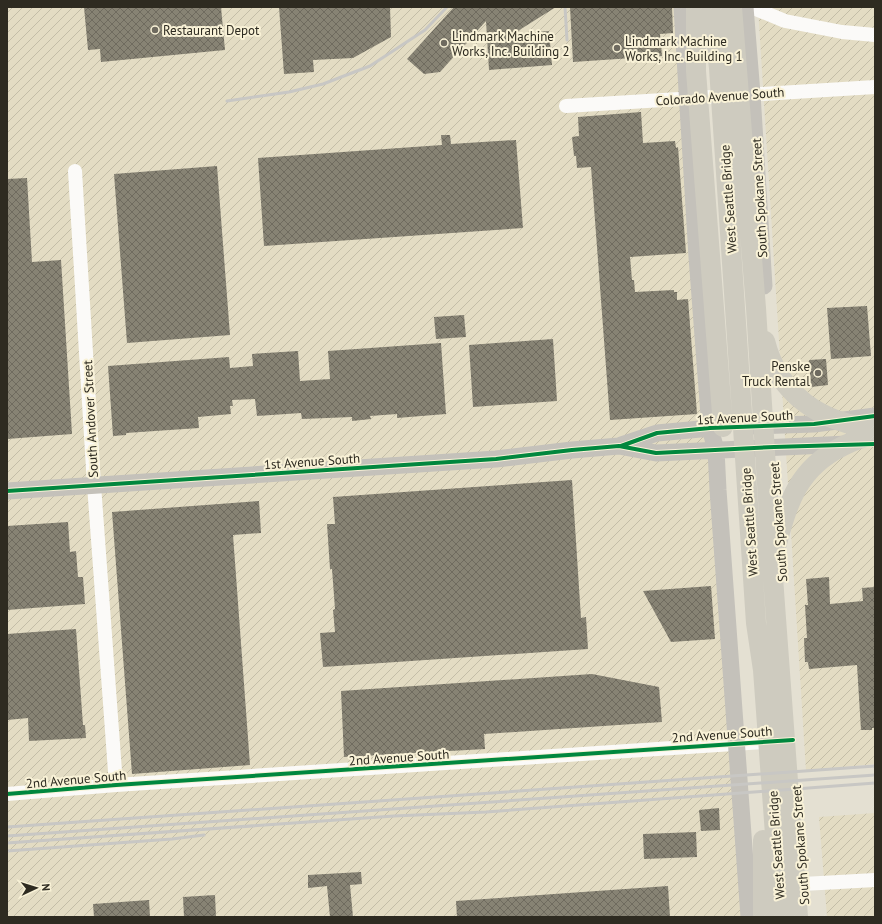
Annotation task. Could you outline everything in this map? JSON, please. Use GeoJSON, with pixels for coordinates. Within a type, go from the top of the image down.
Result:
{"type":"FeatureCollection","features":[{"type":"Feature","properties":{"kind":"highway"},"geometry":{"type":"LineString","coordinates":[[696,7],[696,71],[710,250],[717,428]]}},
{"type":"Feature","properties":{"kind":"highway","name":"West Seattle Bridge"},"geometry":{"type":"LineString","coordinates":[[712,7],[719,68],[756,623],[764,670],[781,917]]}},
{"type":"Feature","properties":{"kind":"highway","name":"West Seattle Bridge"},"geometry":{"type":"LineString","coordinates":[[732,7],[756,308],[772,564],[798,917]]}},
{"type":"Feature","properties":{"kind":"highway"},"geometry":{"type":"LineString","coordinates":[[756,308],[769,357],[792,392],[811,408],[827,416],[852,425],[875,428]]}},
{"type":"Feature","properties":{"kind":"highway"},"geometry":{"type":"LineString","coordinates":[[772,564],[792,497],[800,482],[814,464],[834,450],[854,440],[875,435]]}},
{"type":"Feature","properties":{"kind":"highway"},"geometry":{"type":"LineString","coordinates":[[756,623],[753,670],[764,818],[755,887],[763,917]]}},
{"type":"Feature","properties":{"kind":"main road"},"geometry":{"type":"LineString","coordinates":[[682,7],[697,257],[717,428],[716,450],[718,490],[744,842],[755,887],[750,917]]}},
{"type":"Feature","properties":{"kind":"main road","name":"South Spokane Street"},"geometry":{"type":"LineString","coordinates":[[745,7],[752,94],[772,426],[805,917]]}},
{"type":"Feature","properties":{"kind":"main road"},"geometry":{"type":"LineString","coordinates":[[692,175],[757,172]]}},
{"type":"Feature","properties":{"kind":"main road","name":"1st Avenue South"},"geometry":{"type":"LineString","coordinates":[[7,491],[496,458],[619,446],[657,432],[814,424],[875,416]]}},
{"type":"Feature","properties":{"kind":"main road","name":"1st Avenue South"},"geometry":{"type":"LineString","coordinates":[[619,446],[656,453],[875,444]]}},
{"type":"Feature","properties":{"kind":"main road"},"geometry":{"type":"LineString","coordinates":[[744,842],[799,838]]}},
{"type":"Feature","properties":{"kind":"main road"},"geometry":{"type":"LineString","coordinates":[[755,887],[803,884]]}},
{"type":"Feature","properties":{"kind":"street"},"geometry":{"type":"LineString","coordinates":[[751,7],[785,21],[842,32],[875,35]]}},
{"type":"Feature","properties":{"kind":"street","name":"Colorado Avenue South"},"geometry":{"type":"LineString","coordinates":[[566,106],[875,87]]}},
{"type":"Feature","properties":{"kind":"street","name":"South Andover Street"},"geometry":{"type":"LineString","coordinates":[[75,171],[94,485],[116,785]]}},
{"type":"Feature","properties":{"kind":"street","name":"2nd Avenue South"},"geometry":{"type":"LineString","coordinates":[[7,794],[116,785],[793,740]]}},
{"type":"Feature","properties":{"kind":"street"},"geometry":{"type":"LineString","coordinates":[[803,884],[875,880]]}},
{"type":"Feature","properties":{"kind":"shaded area"},"geometry":{"type":"Polygon","coordinates":[[[7,7],[683,7],[742,917],[7,917],[7,7]]]}},
{"type":"Feature","properties":{"kind":"shaded area"},"geometry":{"type":"Polygon","coordinates":[[[758,7],[875,7],[875,764],[806,771],[758,7]]]}},
{"type":"Feature","properties":{"kind":"shaded area"},"geometry":{"type":"Polygon","coordinates":[[[875,813],[875,917],[827,917],[819,817],[875,813]]]}},
{"type":"Feature","properties":{"kind":"building","name":"Restaurant Depot"},"geometry":{"type":"Polygon","coordinates":[[[84,7],[221,7],[225,50],[101,62],[100,49],[88,50],[84,7]]]}},
{"type":"Feature","properties":{"kind":"building"},"geometry":{"type":"Polygon","coordinates":[[[279,7],[390,7],[391,37],[353,58],[313,60],[314,72],[284,74],[279,7]]]}},
{"type":"Feature","properties":{"kind":"building"},"geometry":{"type":"Polygon","coordinates":[[[454,7],[556,7],[513,34],[549,31],[552,65],[489,70],[486,21],[440,72],[424,74],[407,59],[454,7]]]}},
{"type":"Feature","properties":{"kind":"building"},"geometry":{"type":"Polygon","coordinates":[[[570,7],[672,7],[673,33],[660,34],[662,56],[573,62],[570,7]]]}},
{"type":"Feature","properties":{"kind":"building"},"geometry":{"type":"Polygon","coordinates":[[[641,112],[643,143],[675,141],[676,148],[678,147],[686,253],[630,257],[632,280],[634,280],[635,292],[674,290],[674,292],[677,292],[677,300],[688,299],[697,414],[610,420],[591,167],[577,168],[572,137],[579,136],[578,117],[641,112]]]}},
{"type":"Feature","properties":{"kind":"building"},"geometry":{"type":"Polygon","coordinates":[[[441,135],[450,135],[451,144],[516,140],[523,228],[264,246],[258,158],[442,145],[441,135]]]}},
{"type":"Feature","properties":{"kind":"building"},"geometry":{"type":"Polygon","coordinates":[[[217,166],[230,335],[127,343],[114,174],[217,166]]]}},
{"type":"Feature","properties":{"kind":"building"},"geometry":{"type":"Polygon","coordinates":[[[27,178],[32,262],[61,260],[72,434],[7,439],[7,179],[27,178]]]}},
{"type":"Feature","properties":{"kind":"building"},"geometry":{"type":"Polygon","coordinates":[[[867,306],[871,356],[831,359],[827,308],[867,306]]]}},
{"type":"Feature","properties":{"kind":"building"},"geometry":{"type":"Polygon","coordinates":[[[464,315],[466,337],[436,339],[434,317],[464,315]]]}},
{"type":"Feature","properties":{"kind":"building"},"geometry":{"type":"Polygon","coordinates":[[[553,339],[557,401],[473,407],[469,345],[553,339]]]}},
{"type":"Feature","properties":{"kind":"building"},"geometry":{"type":"Polygon","coordinates":[[[441,343],[446,414],[397,418],[397,414],[370,416],[371,419],[352,421],[352,417],[302,419],[301,413],[257,416],[255,399],[232,400],[233,406],[230,406],[231,414],[198,417],[199,428],[126,433],[126,435],[113,436],[108,366],[229,357],[230,368],[253,366],[252,354],[298,351],[300,381],[330,379],[328,351],[441,343]]]}},
{"type":"Feature","properties":{"kind":"building","name":"Penske Truck Rental"},"geometry":{"type":"Polygon","coordinates":[[[826,359],[828,385],[811,387],[809,360],[826,359]]]}},
{"type":"Feature","properties":{"kind":"building"},"geometry":{"type":"Polygon","coordinates":[[[572,480],[581,618],[586,617],[588,649],[323,667],[320,633],[335,632],[333,610],[335,609],[332,569],[330,569],[327,524],[335,524],[333,497],[572,480]]]}},
{"type":"Feature","properties":{"kind":"building"},"geometry":{"type":"Polygon","coordinates":[[[259,501],[261,533],[233,535],[250,765],[132,774],[112,512],[259,501]]]}},
{"type":"Feature","properties":{"kind":"building"},"geometry":{"type":"Polygon","coordinates":[[[68,522],[70,552],[76,551],[78,577],[83,577],[85,604],[7,610],[7,526],[68,522]]]}},
{"type":"Feature","properties":{"kind":"building"},"geometry":{"type":"Polygon","coordinates":[[[829,577],[830,604],[863,601],[862,588],[875,587],[875,728],[872,728],[872,730],[861,730],[857,665],[809,669],[808,662],[805,662],[804,638],[807,638],[805,605],[808,605],[806,579],[829,577]]]}},
{"type":"Feature","properties":{"kind":"building"},"geometry":{"type":"Polygon","coordinates":[[[711,586],[715,639],[671,642],[643,591],[711,586]]]}},
{"type":"Feature","properties":{"kind":"building"},"geometry":{"type":"Polygon","coordinates":[[[76,629],[83,725],[85,725],[86,738],[29,741],[28,718],[7,720],[7,634],[76,629]]]}},
{"type":"Feature","properties":{"kind":"building"},"geometry":{"type":"Polygon","coordinates":[[[592,674],[659,687],[662,722],[484,734],[485,749],[344,757],[341,691],[592,674]]]}},
{"type":"Feature","properties":{"kind":"building"},"geometry":{"type":"Polygon","coordinates":[[[719,808],[720,830],[701,831],[699,810],[719,808]]]}},
{"type":"Feature","properties":{"kind":"building"},"geometry":{"type":"Polygon","coordinates":[[[696,832],[697,857],[644,859],[643,834],[696,832]]]}},
{"type":"Feature","properties":{"kind":"building"},"geometry":{"type":"Polygon","coordinates":[[[361,872],[362,884],[350,885],[353,917],[330,917],[327,886],[308,888],[308,875],[361,872]]]}},
{"type":"Feature","properties":{"kind":"building"},"geometry":{"type":"Polygon","coordinates":[[[668,886],[670,917],[457,917],[456,901],[668,886]]]}},
{"type":"Feature","properties":{"kind":"building"},"geometry":{"type":"Polygon","coordinates":[[[215,895],[216,917],[184,917],[183,897],[215,895]]]}},
{"type":"Feature","properties":{"kind":"building"},"geometry":{"type":"Polygon","coordinates":[[[149,900],[150,917],[94,917],[93,904],[149,900]]]}},
{"type":"Feature","properties":{"kind":"railway"},"geometry":{"type":"LineString","coordinates":[[227,101],[289,92],[323,84],[370,66],[425,30],[447,7]]}},
{"type":"Feature","properties":{"kind":"railway"},"geometry":{"type":"LineString","coordinates":[[565,7],[567,40]]}},
{"type":"Feature","properties":{"kind":"railway"},"geometry":{"type":"LineString","coordinates":[[7,827],[875,766]]}},
{"type":"Feature","properties":{"kind":"railway"},"geometry":{"type":"LineString","coordinates":[[7,836],[875,775]]}},
{"type":"Feature","properties":{"kind":"railway"},"geometry":{"type":"LineString","coordinates":[[7,843],[394,816],[486,812],[875,783]]}},
{"type":"Feature","properties":{"kind":"railway"},"geometry":{"type":"LineString","coordinates":[[7,851],[172,839],[204,835]]}},
{"type":"Feature","properties":{"kind":"cycle path"},"geometry":{"type":"LineString","coordinates":[[621,446],[657,433],[710,428],[814,424],[875,416]]}},
{"type":"Feature","properties":{"kind":"cycle path"},"geometry":{"type":"LineString","coordinates":[[7,491],[496,459],[619,446],[656,453],[875,444]]}},
{"type":"Feature","properties":{"kind":"cycle path"},"geometry":{"type":"LineString","coordinates":[[7,794],[116,785],[793,740]]}},
{"type":"Feature","properties":{"kind":"place","name":"Restaurant Depot"},"geometry":{"type":"Point","coordinates":[155,30]}},
{"type":"Feature","properties":{"kind":"place","name":"Lindmark Machine Works, Inc. Building 2"},"geometry":{"type":"Point","coordinates":[444,43]}},
{"type":"Feature","properties":{"kind":"place","name":"Lindmark Machine Works, Inc. Building 1"},"geometry":{"type":"Point","coordinates":[617,48]}},
{"type":"Feature","properties":{"kind":"place","name":"Penske Truck Rental"},"geometry":{"type":"Point","coordinates":[818,373]}}]}
